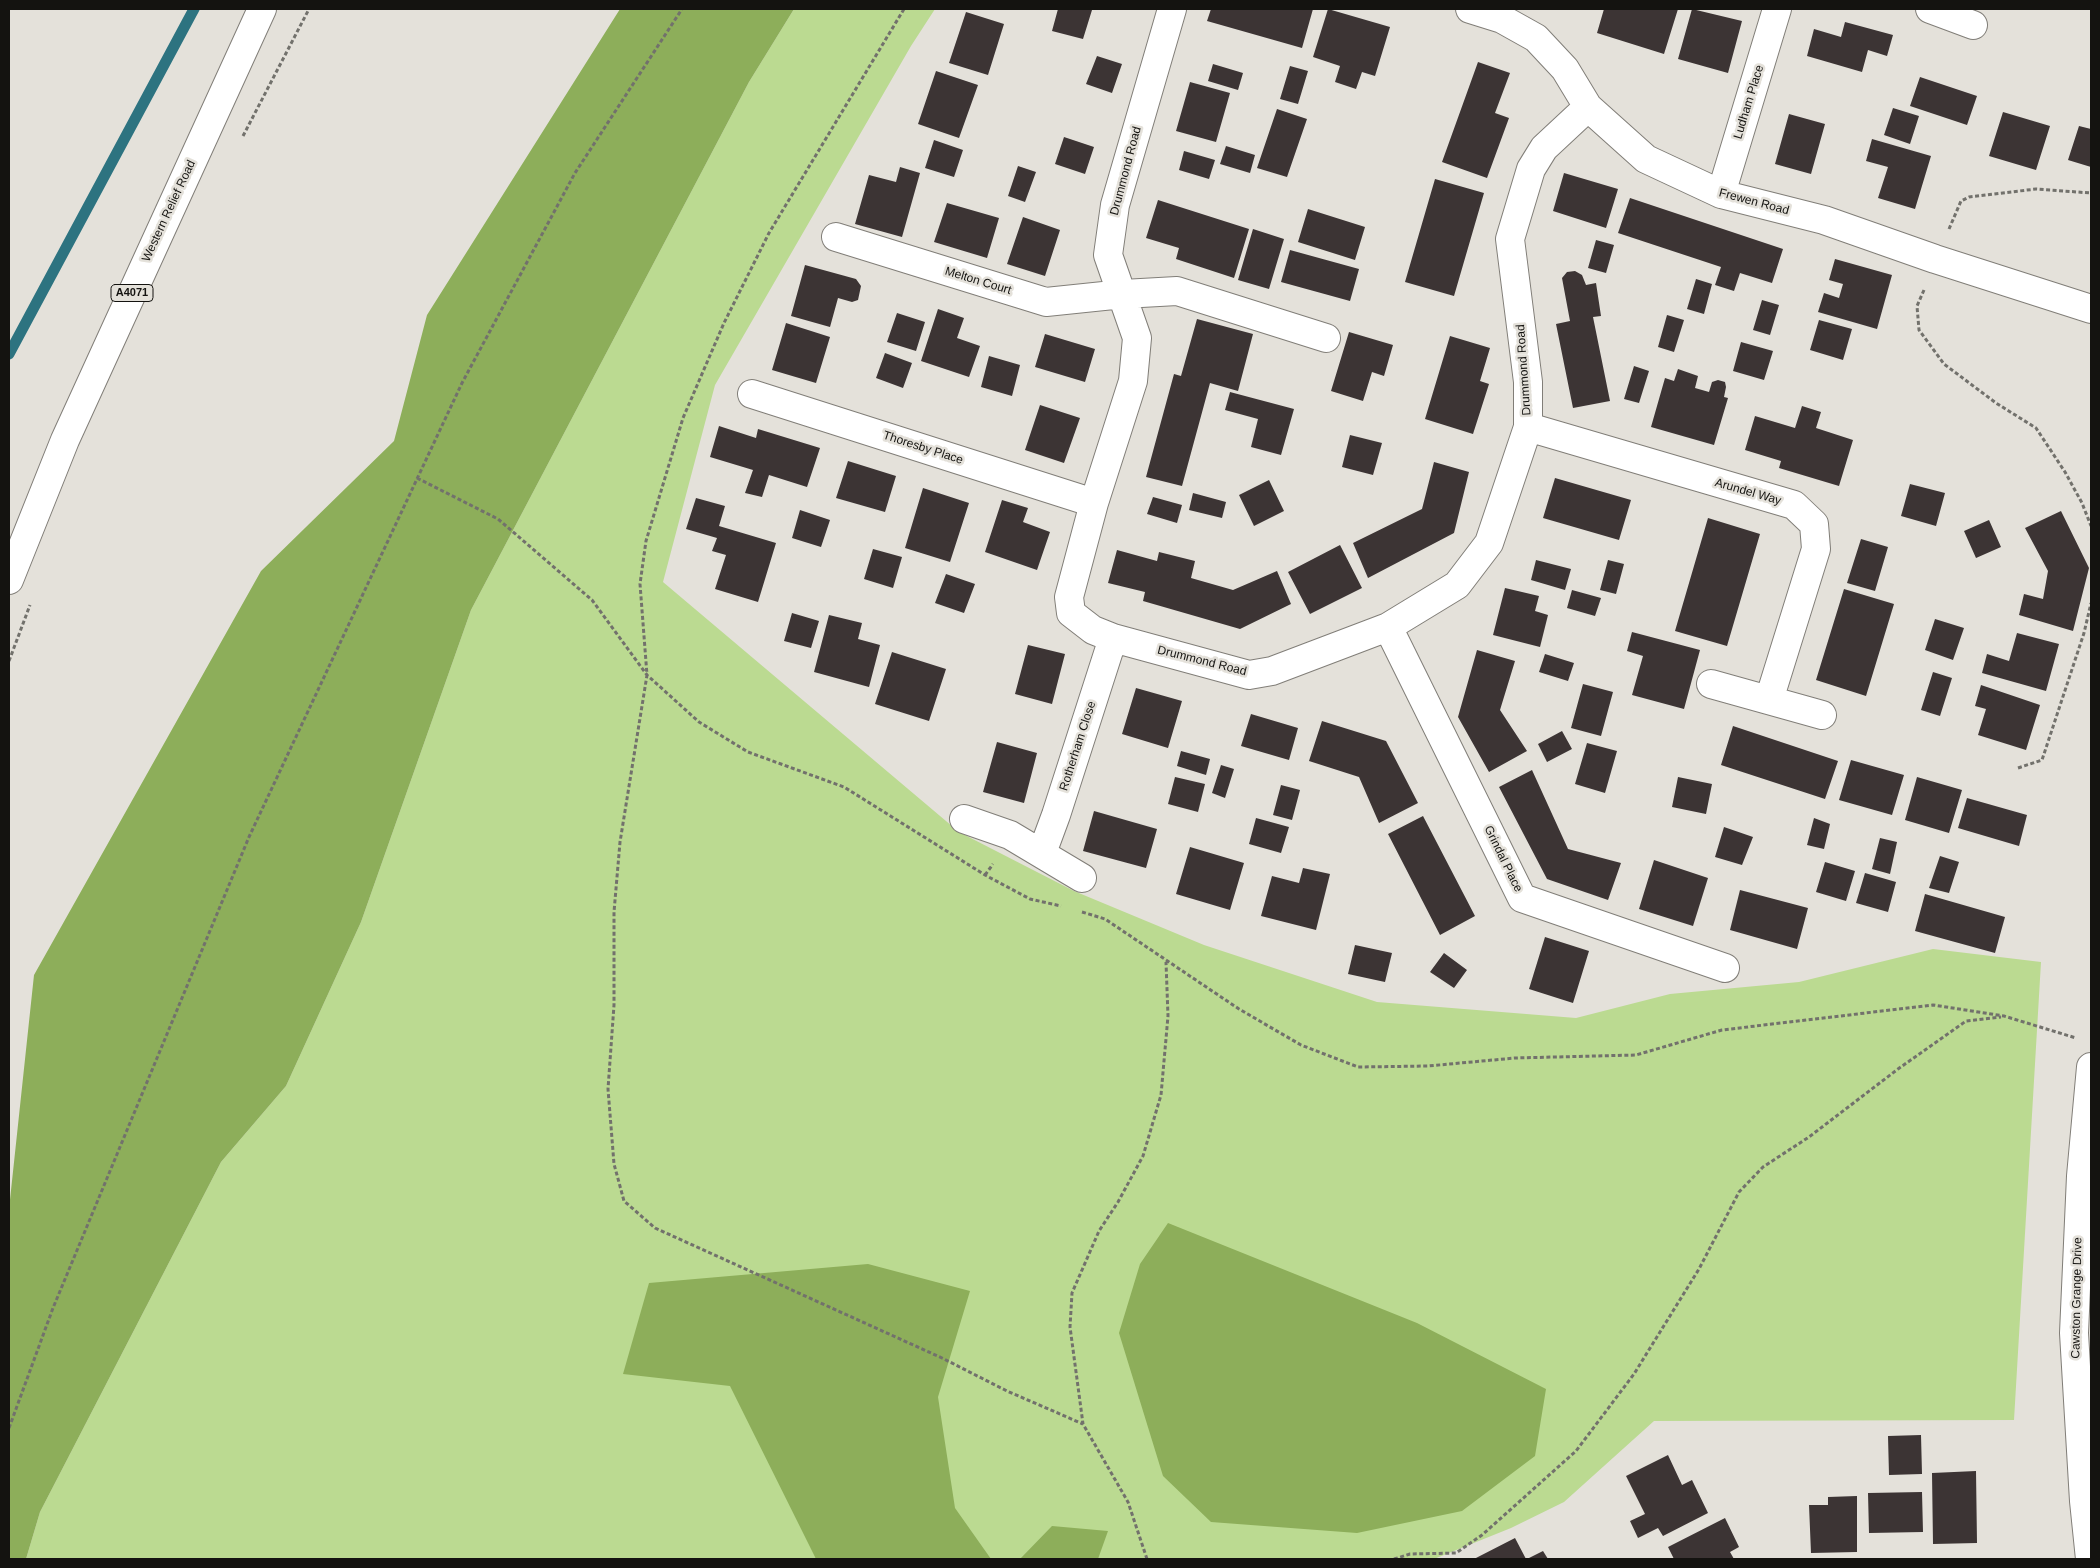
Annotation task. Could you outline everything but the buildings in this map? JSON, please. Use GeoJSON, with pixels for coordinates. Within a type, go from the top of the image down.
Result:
{"type":"FeatureCollection","features":[{"type":"Feature","properties":{"kind":"main road","name":"Western Relief Road"},"geometry":{"type":"LineString","coordinates":[[9,580],[65,440],[262,9]]}},
{"type":"Feature","properties":{"kind":"main road","name":"Drummond Road"},"geometry":{"type":"LineString","coordinates":[[1172,9],[1115,205],[1108,255],[1137,338],[1134,381],[1094,503],[1069,597],[1071,613],[1093,630],[1113,638],[1249,675],[1272,671],[1388,628],[1457,585],[1489,543],[1528,427],[1528,382],[1510,240],[1531,169],[1544,148],[1588,107]]}},
{"type":"Feature","properties":{"kind":"main road","name":"Frewen Road"},"geometry":{"type":"LineString","coordinates":[[1470,9],[1502,19],[1536,38],[1565,69],[1588,107],[1646,159],[1721,194],[1824,220],[1935,259],[2091,309]]}},
{"type":"Feature","properties":{"kind":"main road","name":"Ludham Place"},"geometry":{"type":"LineString","coordinates":[[1721,194],[1777,9]]}},
{"type":"Feature","properties":{"kind":"main road"},"geometry":{"type":"LineString","coordinates":[[1930,9],[1973,25]]}},
{"type":"Feature","properties":{"kind":"main road","name":"Melton Court"},"geometry":{"type":"LineString","coordinates":[[836,237],[1046,302],[1123,294],[1177,291],[1326,338]]}},
{"type":"Feature","properties":{"kind":"main road","name":"Thoresby Place"},"geometry":{"type":"LineString","coordinates":[[752,394],[1094,503]]}},
{"type":"Feature","properties":{"kind":"main road","name":"Arundel Way"},"geometry":{"type":"LineString","coordinates":[[1528,427],[1794,505],[1814,524],[1816,549],[1769,700]]}},
{"type":"Feature","properties":{"kind":"main road","name":"Grindal Place"},"geometry":{"type":"LineString","coordinates":[[1388,628],[1522,898],[1725,968]]}},
{"type":"Feature","properties":{"kind":"main road","name":"Rotherham Close"},"geometry":{"type":"LineString","coordinates":[[1042,853],[1113,638]]}},
{"type":"Feature","properties":{"kind":"main road"},"geometry":{"type":"LineString","coordinates":[[1711,684],[1822,715]]}},
{"type":"Feature","properties":{"kind":"main road"},"geometry":{"type":"LineString","coordinates":[[964,819],[1010,835],[1082,878]]}},
{"type":"Feature","properties":{"kind":"main road","name":"Cawston Grange Drive"},"geometry":{"type":"LineString","coordinates":[[2090,1559],[2084,1501],[2074,1333],[2081,1176],[2091,1067]]}},
{"type":"Feature","properties":{"kind":"path"},"geometry":{"type":"LineString","coordinates":[[9,1428],[53,1308],[249,837],[417,478],[462,384],[575,173],[682,9]]}},
{"type":"Feature","properties":{"kind":"path"},"geometry":{"type":"LineString","coordinates":[[904,9],[769,233],[724,323],[692,394],[646,541],[640,584],[647,675],[620,842],[614,912],[614,1005],[608,1089],[614,1164],[624,1201],[655,1228],[942,1358],[1007,1392],[1083,1424]]}},
{"type":"Feature","properties":{"kind":"path"},"geometry":{"type":"LineString","coordinates":[[2091,193],[2036,189],[1969,197],[1961,201],[1935,259],[1917,306],[1919,330],[1944,364],[2036,428],[2065,472],[2082,503],[2091,526]]}},
{"type":"Feature","properties":{"kind":"path"},"geometry":{"type":"LineString","coordinates":[[417,478],[498,519],[592,600],[647,675],[699,722],[748,752],[844,787],[985,875],[1030,899],[1068,908]]}},
{"type":"Feature","properties":{"kind":"path"},"geometry":{"type":"LineString","coordinates":[[2018,768],[2042,760],[2081,642],[2091,603]]}},
{"type":"Feature","properties":{"kind":"path"},"geometry":{"type":"LineString","coordinates":[[1077,911],[1105,919],[1239,1009],[1301,1045],[1358,1067],[1428,1066],[1515,1058],[1636,1055],[1722,1030],[1933,1005],[2004,1016],[2082,1040]]}},
{"type":"Feature","properties":{"kind":"path"},"geometry":{"type":"LineString","coordinates":[[1147,1559],[1128,1502],[1083,1424],[1070,1327],[1072,1293],[1099,1231],[1118,1202],[1143,1156],[1161,1095],[1168,1016],[1166,961]]}},
{"type":"Feature","properties":{"kind":"path"},"geometry":{"type":"LineString","coordinates":[[1394,1559],[1410,1554],[1456,1553],[1482,1535],[1576,1451],[1639,1366],[1699,1269],[1739,1192],[1763,1167],[1809,1137],[1898,1069],[1966,1021],[2004,1016]]}},
{"type":"Feature","properties":{"kind":"green space"},"geometry":{"type":"Polygon","coordinates":[[[620,9],[794,9],[749,82],[471,610],[361,922],[286,1086],[221,1162],[40,1512],[26,1559],[9,1559],[9,1209],[34,975],[261,571],[394,441],[427,315],[620,9]]]}},
{"type":"Feature","properties":{"kind":"green space"},"geometry":{"type":"Polygon","coordinates":[[[794,9],[935,9],[911,46],[715,385],[663,582],[959,832],[1074,891],[1204,945],[1377,1002],[1576,1018],[1670,994],[1799,982],[1933,949],[2041,962],[2014,1420],[1654,1421],[1564,1502],[1511,1528],[1434,1559],[26,1559],[40,1512],[221,1162],[286,1086],[361,922],[471,610],[749,82],[794,9]]]}},
{"type":"Feature","properties":{"kind":"green space"},"geometry":{"type":"Polygon","coordinates":[[[1168,1223],[1417,1323],[1546,1389],[1535,1456],[1462,1511],[1357,1533],[1211,1522],[1163,1476],[1119,1333],[1140,1264],[1168,1223]]]}},
{"type":"Feature","properties":{"kind":"green space"},"geometry":{"type":"Polygon","coordinates":[[[868,1264],[970,1291],[938,1397],[955,1508],[991,1559],[816,1559],[730,1386],[623,1374],[649,1283],[868,1264]]]}},
{"type":"Feature","properties":{"kind":"green space"},"geometry":{"type":"Polygon","coordinates":[[[1052,1526],[1108,1531],[1098,1559],[1020,1559],[1052,1526]]]}},
{"type":"Feature","properties":{"kind":"waterway"},"geometry":{"type":"LineString","coordinates":[[9,354],[194,9]]}}]}
